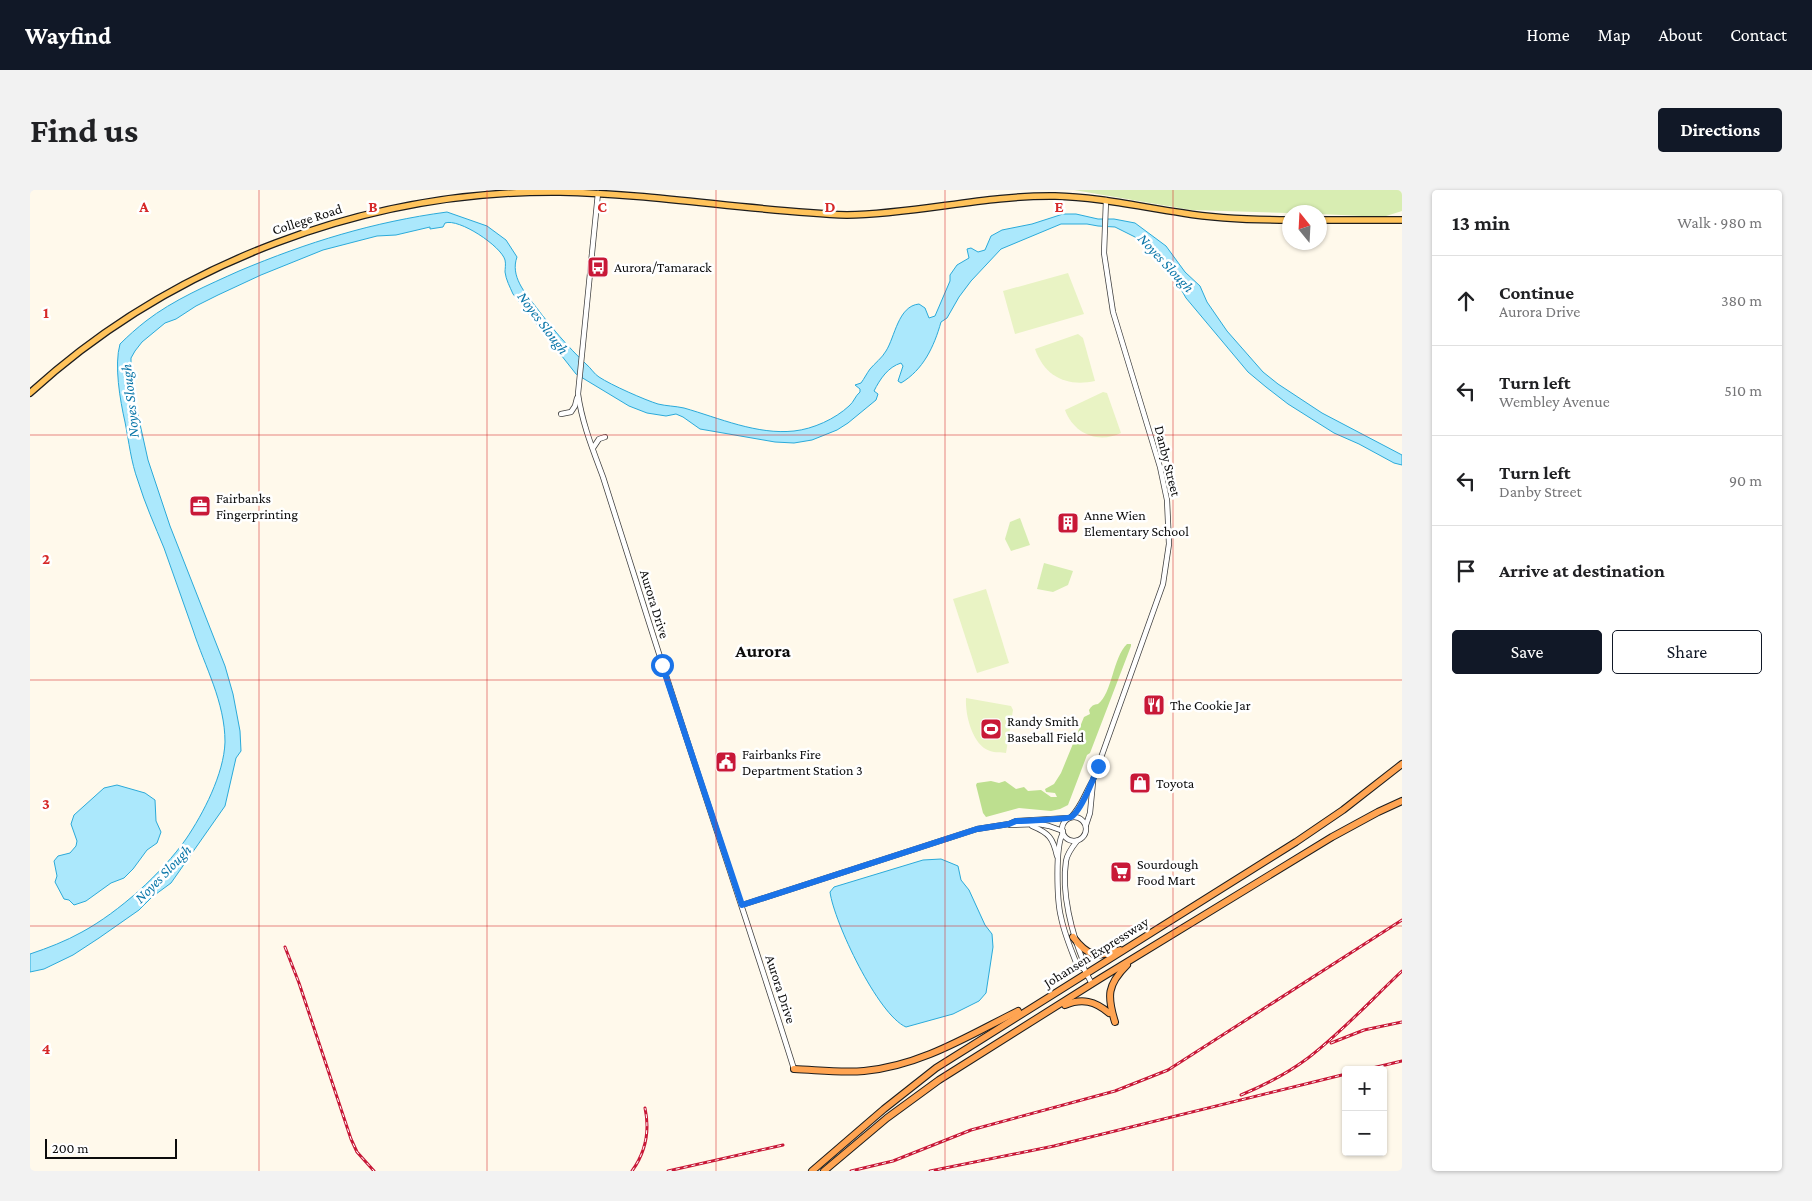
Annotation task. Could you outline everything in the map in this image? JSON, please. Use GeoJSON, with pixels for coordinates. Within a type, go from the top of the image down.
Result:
{"type":"FeatureCollection","features":[{"type":"Feature","properties":{"kind":"highway","name":"Johansen Expressway"},"geometry":{"type":"LineString","coordinates":[[812,1171],[920,1079],[1085,971],[1132,945],[1315,829],[1343,810],[1402,764]]}},
{"type":"Feature","properties":{"kind":"highway","name":"Johansen Expressway"},"geometry":{"type":"LineString","coordinates":[[824,1171],[914,1097],[1135,957],[1332,837],[1402,801]]}},
{"type":"Feature","properties":{"kind":"highway"},"geometry":{"type":"LineString","coordinates":[[1074,937],[1086,951],[1096,955],[1110,953],[1132,945]]}},
{"type":"Feature","properties":{"kind":"highway"},"geometry":{"type":"LineString","coordinates":[[1115,1022],[1109,997],[1111,986],[1118,974],[1135,957]]}},
{"type":"Feature","properties":{"kind":"highway"},"geometry":{"type":"LineString","coordinates":[[794,1069],[840,1072],[863,1071],[892,1067],[910,1062],[943,1049],[1056,991]]}},
{"type":"Feature","properties":{"kind":"highway"},"geometry":{"type":"LineString","coordinates":[[1052,1009],[1070,1003],[1085,1001],[1095,1003],[1109,1012]]}},
{"type":"Feature","properties":{"kind":"main road","name":"College Road"},"geometry":{"type":"LineString","coordinates":[[30,393],[89,344],[161,297],[235,259],[302,233],[372,212],[445,199],[506,193],[558,192],[847,215],[891,214],[1013,197],[1058,196],[1106,200],[1221,218],[1282,220]]}},
{"type":"Feature","properties":{"kind":"main road"},"geometry":{"type":"LineString","coordinates":[[1327,220],[1402,220]]}},
{"type":"Feature","properties":{"kind":"street","name":"Aurora Drive"},"geometry":{"type":"LineString","coordinates":[[598,194],[578,394],[585,426],[794,1069]]}},
{"type":"Feature","properties":{"kind":"street","name":"Danby Street"},"geometry":{"type":"LineString","coordinates":[[1070,818],[1079,809],[1093,780],[1163,584],[1169,544],[1167,500],[1160,466],[1113,312],[1104,253],[1106,200]]}},
{"type":"Feature","properties":{"kind":"street"},"geometry":{"type":"LineString","coordinates":[[562,414],[571,412],[575,406],[578,394]]}},
{"type":"Feature","properties":{"kind":"street"},"geometry":{"type":"LineString","coordinates":[[593,448],[598,438],[605,437]]}},
{"type":"Feature","properties":{"kind":"street","name":"Danby Street"},"geometry":{"type":"LineString","coordinates":[[1086,825],[1090,813],[1093,780]]}},
{"type":"Feature","properties":{"kind":"street"},"geometry":{"type":"LineString","coordinates":[[1009,824],[1016,821],[1070,818],[1082,819],[1086,825],[1084,835],[1077,840],[1066,860],[1066,890],[1070,921],[1085,971]]}},
{"type":"Feature","properties":{"kind":"street"},"geometry":{"type":"LineString","coordinates":[[1070,818],[1064,824],[1060,838],[1058,858],[1060,916],[1077,964],[1085,971],[1092,984]]}},
{"type":"Feature","properties":{"kind":"street"},"geometry":{"type":"LineString","coordinates":[[742,905],[977,829],[1009,824],[1049,826],[1063,832],[1068,839],[1077,840]]}},
{"type":"Feature","properties":{"kind":"street"},"geometry":{"type":"LineString","coordinates":[[1029,825],[1044,831],[1048,835],[1055,844],[1058,858]]}},
{"type":"Feature","properties":{"kind":"green space"},"geometry":{"type":"Polygon","coordinates":[[[1074,190],[1402,190],[1402,211],[1383,217],[1327,214],[1327,205],[1282,205],[1282,213],[1191,210],[1074,190]]]}},
{"type":"Feature","properties":{"kind":"green space"},"geometry":{"type":"Polygon","coordinates":[[[1068,273],[1084,314],[1015,334],[1003,291],[1068,273]]]}},
{"type":"Feature","properties":{"kind":"green space"},"geometry":{"type":"Polygon","coordinates":[[[1078,334],[1083,338],[1095,381],[1075,382],[1058,378],[1045,367],[1035,349],[1078,334]]]}},
{"type":"Feature","properties":{"kind":"green space"},"geometry":{"type":"Polygon","coordinates":[[[1103,392],[1107,393],[1121,433],[1104,437],[1088,435],[1074,425],[1065,410],[1103,392]]]}},
{"type":"Feature","properties":{"kind":"green space"},"geometry":{"type":"Polygon","coordinates":[[[1020,518],[1030,545],[1011,551],[1005,539],[1010,522],[1020,518]]]}},
{"type":"Feature","properties":{"kind":"green space"},"geometry":{"type":"Polygon","coordinates":[[[1044,563],[1073,571],[1068,585],[1053,592],[1037,589],[1044,563]]]}},
{"type":"Feature","properties":{"kind":"green space"},"geometry":{"type":"Polygon","coordinates":[[[986,589],[1009,663],[977,673],[953,599],[986,589]]]}},
{"type":"Feature","properties":{"kind":"green space"},"geometry":{"type":"Polygon","coordinates":[[[1127,644],[1131,644],[1131,646],[1068,805],[1051,811],[1019,808],[986,817],[983,813],[977,783],[991,781],[999,783],[1005,781],[1016,789],[1024,787],[1028,791],[1041,790],[1051,797],[1057,797],[1055,793],[1046,792],[1045,789],[1054,784],[1061,773],[1084,717],[1090,714],[1089,710],[1092,706],[1098,704],[1103,699],[1122,650],[1127,644]]]}},
{"type":"Feature","properties":{"kind":"green space","name":"Randy Smith Baseball Field"},"geometry":{"type":"Polygon","coordinates":[[[966,698],[1011,706],[1013,710],[1006,753],[994,752],[984,748],[974,736],[968,720],[966,698]]]}},
{"type":"Feature","properties":{"kind":"water","name":"Noyes Slough"},"geometry":{"type":"Polygon","coordinates":[[[447,212],[487,226],[506,240],[517,257],[515,271],[523,290],[560,337],[599,377],[628,392],[658,404],[684,408],[752,428],[780,432],[816,426],[837,415],[851,404],[860,392],[860,389],[855,385],[861,383],[870,369],[884,354],[906,310],[919,304],[925,308],[929,318],[935,316],[950,281],[950,275],[957,265],[969,258],[967,249],[971,248],[978,252],[985,250],[991,236],[1002,230],[1032,224],[1063,214],[1076,214],[1098,219],[1114,219],[1135,223],[1166,246],[1185,272],[1200,286],[1207,302],[1227,331],[1263,372],[1322,413],[1402,455],[1402,465],[1394,463],[1334,433],[1288,404],[1266,387],[1248,372],[1186,298],[1171,272],[1160,259],[1135,237],[1115,227],[1061,224],[1001,249],[971,281],[947,318],[941,322],[927,357],[916,372],[901,383],[898,381],[903,366],[901,363],[892,367],[874,391],[878,394],[876,400],[848,423],[837,430],[812,440],[794,443],[775,442],[700,429],[676,414],[666,416],[647,413],[629,406],[576,374],[513,294],[506,278],[505,260],[502,254],[479,234],[460,225],[445,223],[443,227],[430,229],[430,227],[396,235],[377,236],[323,250],[261,275],[165,323],[142,342],[131,358],[134,397],[148,460],[170,526],[225,666],[240,731],[241,751],[236,758],[225,806],[171,883],[152,897],[139,910],[73,955],[44,969],[30,972],[30,954],[50,947],[96,924],[125,903],[165,865],[186,839],[206,806],[217,780],[224,754],[225,742],[222,713],[214,685],[134,467],[118,383],[118,352],[120,344],[156,313],[203,287],[239,271],[341,234],[393,221],[447,212]]]}},
{"type":"Feature","properties":{"kind":"water"},"geometry":{"type":"Polygon","coordinates":[[[117,785],[145,793],[155,800],[156,821],[161,832],[157,843],[147,850],[124,878],[111,883],[86,901],[74,905],[69,900],[64,899],[55,882],[57,876],[54,861],[58,856],[70,853],[76,846],[77,841],[71,824],[74,815],[104,788],[117,785]]]}},
{"type":"Feature","properties":{"kind":"water"},"geometry":{"type":"Polygon","coordinates":[[[941,859],[958,866],[961,880],[969,890],[985,925],[992,934],[993,947],[986,993],[979,1001],[953,1014],[906,1027],[895,1019],[883,1005],[859,966],[848,945],[833,906],[830,892],[834,887],[923,860],[941,859]]]}},
{"type":"Feature","properties":{"kind":"railway"},"geometry":{"type":"LineString","coordinates":[[851,1171],[893,1161],[971,1130],[1115,1091],[1168,1070],[1402,920]]}},
{"type":"Feature","properties":{"kind":"railway"},"geometry":{"type":"LineString","coordinates":[[285,947],[299,983],[351,1139],[357,1152],[374,1171]]}},
{"type":"Feature","properties":{"kind":"railway"},"geometry":{"type":"LineString","coordinates":[[1241,1095],[1292,1069],[1321,1048],[1402,971]]}},
{"type":"Feature","properties":{"kind":"railway"},"geometry":{"type":"LineString","coordinates":[[1331,1043],[1364,1030],[1402,1022]]}},
{"type":"Feature","properties":{"kind":"railway"},"geometry":{"type":"LineString","coordinates":[[1381,1066],[1402,1061]]}},
{"type":"Feature","properties":{"kind":"railway"},"geometry":{"type":"LineString","coordinates":[[930,1171],[1054,1146],[1342,1075]]}},
{"type":"Feature","properties":{"kind":"railway"},"geometry":{"type":"LineString","coordinates":[[632,1171],[640,1157],[647,1133],[645,1108]]}},
{"type":"Feature","properties":{"kind":"railway"},"geometry":{"type":"LineString","coordinates":[[668,1171],[783,1145]]}},
{"type":"Feature","properties":{"kind":"place","name":"Aurora/Tamarack"},"geometry":{"type":"Point","coordinates":[598,267]}},
{"type":"Feature","properties":{"kind":"place","name":"Fairbanks Fingerprinting"},"geometry":{"type":"Point","coordinates":[200,506]}},
{"type":"Feature","properties":{"kind":"place","name":"Anne Wien Elementary School"},"geometry":{"type":"Point","coordinates":[1068,523]}},
{"type":"Feature","properties":{"kind":"place","name":"The Cookie Jar"},"geometry":{"type":"Point","coordinates":[1154,705]}},
{"type":"Feature","properties":{"kind":"place","name":"Randy Smith Baseball Field"},"geometry":{"type":"Point","coordinates":[991,729]}},
{"type":"Feature","properties":{"kind":"place","name":"Fairbanks Fire Department Station 3"},"geometry":{"type":"Point","coordinates":[726,762]}},
{"type":"Feature","properties":{"kind":"place","name":"Toyota"},"geometry":{"type":"Point","coordinates":[1140,783]}},
{"type":"Feature","properties":{"kind":"place","name":"Sourdough Food Mart"},"geometry":{"type":"Point","coordinates":[1121,872]}},
{"type":"Feature","properties":{"kind":"district","name":"Aurora"},"geometry":{"type":"Point","coordinates":[763,650]}},
{"type":"Feature","properties":{"kind":"route"},"geometry":{"type":"LineString","coordinates":[[662,665],[742,905],[977,829],[1009,824],[1016,821],[1071,817],[1082,804],[1098,766]]}}]}
